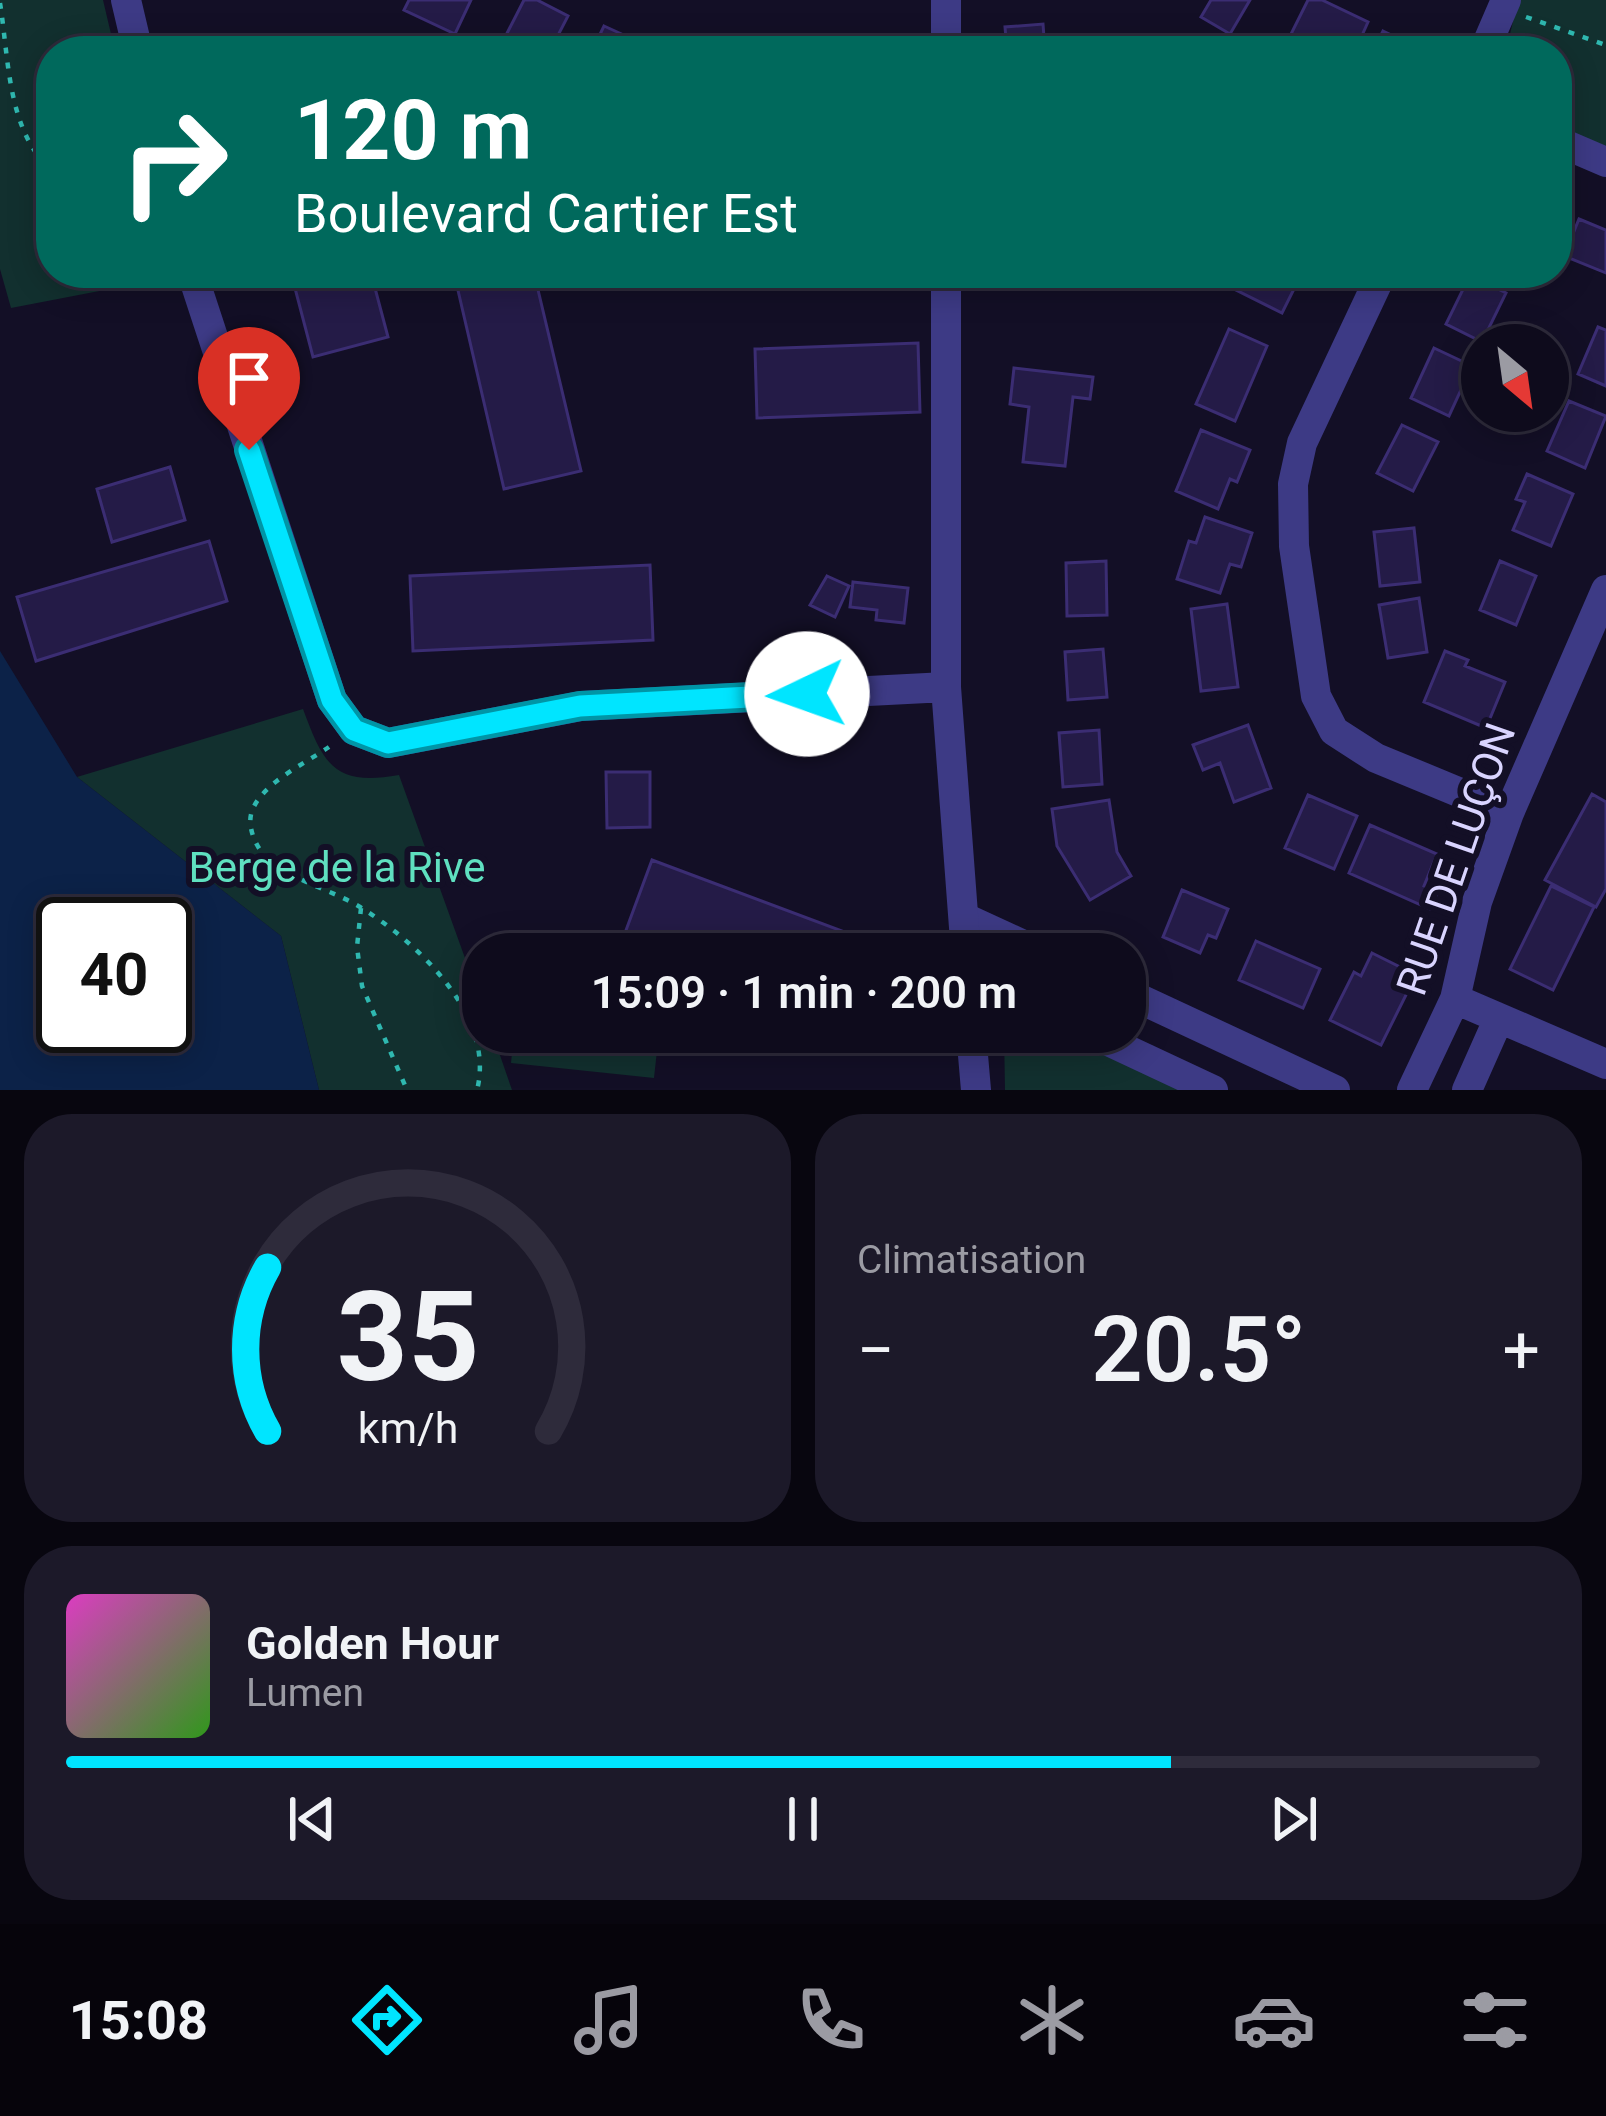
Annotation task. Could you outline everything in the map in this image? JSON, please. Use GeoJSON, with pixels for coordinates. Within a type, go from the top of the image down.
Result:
{"type":"FeatureCollection","features":[{"type":"Feature","properties":{"kind":"street"},"geometry":{"type":"LineString","coordinates":[[126,0],[134,36]]}},
{"type":"Feature","properties":{"kind":"street"},"geometry":{"type":"LineString","coordinates":[[946,0],[946,36]]}},
{"type":"Feature","properties":{"kind":"street"},"geometry":{"type":"LineString","coordinates":[[1488,36],[1496,3]]}},
{"type":"Feature","properties":{"kind":"street"},"geometry":{"type":"LineString","coordinates":[[1572,147],[1606,162]]}},
{"type":"Feature","properties":{"kind":"street"},"geometry":{"type":"LineString","coordinates":[[197,288],[332,700],[354,730],[388,743],[580,706],[946,687]]}},
{"type":"Feature","properties":{"kind":"street"},"geometry":{"type":"LineString","coordinates":[[946,288],[946,687],[965,933]]}},
{"type":"Feature","properties":{"kind":"street"},"geometry":{"type":"LineString","coordinates":[[1375,288],[1302,443],[1292,484],[1294,546],[1316,696],[1334,731],[1376,758],[1509,814]]}},
{"type":"Feature","properties":{"kind":"street","name":"RUE DE LUÇON"},"geometry":{"type":"LineString","coordinates":[[1412,1090],[1455,999],[1478,902],[1509,814],[1606,590]]}},
{"type":"Feature","properties":{"kind":"street"},"geometry":{"type":"LineString","coordinates":[[964,918],[997,933]]}},
{"type":"Feature","properties":{"kind":"street"},"geometry":{"type":"LineString","coordinates":[[1455,999],[1606,1064]]}},
{"type":"Feature","properties":{"kind":"street"},"geometry":{"type":"LineString","coordinates":[[1146,1002],[1335,1090]]}},
{"type":"Feature","properties":{"kind":"street"},"geometry":{"type":"LineString","coordinates":[[1467,1090],[1499,1018]]}},
{"type":"Feature","properties":{"kind":"street"},"geometry":{"type":"LineString","coordinates":[[973,1053],[976,1090]]}},
{"type":"Feature","properties":{"kind":"street"},"geometry":{"type":"LineString","coordinates":[[1134,1053],[1213,1090]]}},
{"type":"Feature","properties":{"kind":"path"},"geometry":{"type":"LineString","coordinates":[[0,3],[20,127],[36,157]]}},
{"type":"Feature","properties":{"kind":"path"},"geometry":{"type":"LineString","coordinates":[[1496,3],[1606,45]]}},
{"type":"Feature","properties":{"kind":"path"},"geometry":{"type":"LineString","coordinates":[[354,730],[263,794],[249,823],[269,860],[361,908],[406,941],[441,977],[476,1035],[481,1055],[477,1090]]}},
{"type":"Feature","properties":{"kind":"path"},"geometry":{"type":"LineString","coordinates":[[361,908],[357,947],[362,986],[407,1090]]}},
{"type":"Feature","properties":{"kind":"green space"},"geometry":{"type":"Polygon","coordinates":[[[0,0],[103,0],[111,36],[36,36],[36,288],[115,288],[11,308],[0,269],[0,0]]]}},
{"type":"Feature","properties":{"kind":"green space"},"geometry":{"type":"Polygon","coordinates":[[[1518,0],[1606,0],[1606,151],[1572,136],[1572,36],[1510,36],[1518,0]]]}},
{"type":"Feature","properties":{"kind":"green space","name":"Berge de la Rive"},"geometry":{"type":"Polygon","coordinates":[[[303,709],[318,745],[335,768],[360,777],[399,775],[462,950],[462,1053],[499,1053],[512,1090],[319,1090],[281,936],[77,777],[303,709]]]}},
{"type":"Feature","properties":{"kind":"green space"},"geometry":{"type":"Polygon","coordinates":[[[512,1053],[657,1053],[654,1078],[511,1063],[512,1053]]]}},
{"type":"Feature","properties":{"kind":"green space"},"geometry":{"type":"Polygon","coordinates":[[[1004,1053],[1122,1053],[1195,1090],[1005,1090],[1004,1053]]]}},
{"type":"Feature","properties":{"kind":"water"},"geometry":{"type":"Polygon","coordinates":[[[0,651],[77,777],[281,936],[319,1090],[0,1090],[0,651]]]}},
{"type":"Feature","properties":{"kind":"building"},"geometry":{"type":"Polygon","coordinates":[[[409,0],[471,0],[455,34],[404,10],[409,0]]]}},
{"type":"Feature","properties":{"kind":"building"},"geometry":{"type":"Polygon","coordinates":[[[524,0],[537,0],[568,16],[558,36],[506,36],[524,0]]]}},
{"type":"Feature","properties":{"kind":"building"},"geometry":{"type":"Polygon","coordinates":[[[1211,0],[1250,0],[1230,34],[1201,17],[1211,0]]]}},
{"type":"Feature","properties":{"kind":"building"},"geometry":{"type":"Polygon","coordinates":[[[1308,0],[1322,0],[1368,22],[1362,36],[1290,36],[1308,0]]]}},
{"type":"Feature","properties":{"kind":"building"},"geometry":{"type":"Polygon","coordinates":[[[1043,24],[1044,36],[1006,36],[1005,27],[1043,24]]]}},
{"type":"Feature","properties":{"kind":"building"},"geometry":{"type":"Polygon","coordinates":[[[604,26],[626,36],[599,36],[604,26]]]}},
{"type":"Feature","properties":{"kind":"building"},"geometry":{"type":"Polygon","coordinates":[[[1579,219],[1606,230],[1606,273],[1572,259],[1572,236],[1579,219]]]}},
{"type":"Feature","properties":{"kind":"building"},"geometry":{"type":"Polygon","coordinates":[[[295,288],[375,288],[388,337],[313,357],[295,288]]]}},
{"type":"Feature","properties":{"kind":"building"},"geometry":{"type":"Polygon","coordinates":[[[457,288],[538,288],[581,471],[504,489],[457,288]]]}},
{"type":"Feature","properties":{"kind":"building"},"geometry":{"type":"Polygon","coordinates":[[[1234,288],[1294,288],[1282,313],[1234,288]]]}},
{"type":"Feature","properties":{"kind":"building"},"geometry":{"type":"Polygon","coordinates":[[[1464,288],[1496,288],[1506,293],[1491,324],[1461,324],[1461,332],[1446,324],[1464,288]]]}},
{"type":"Feature","properties":{"kind":"building"},"geometry":{"type":"Polygon","coordinates":[[[1598,327],[1606,330],[1606,386],[1578,374],[1598,327]]]}},
{"type":"Feature","properties":{"kind":"building"},"geometry":{"type":"Polygon","coordinates":[[[1229,329],[1267,346],[1235,421],[1196,404],[1229,329]]]}},
{"type":"Feature","properties":{"kind":"building"},"geometry":{"type":"Polygon","coordinates":[[[918,343],[920,412],[757,418],[755,349],[918,343]]]}},
{"type":"Feature","properties":{"kind":"building"},"geometry":{"type":"Polygon","coordinates":[[[1434,348],[1461,361],[1461,390],[1449,416],[1411,398],[1434,348]]]}},
{"type":"Feature","properties":{"kind":"building"},"geometry":{"type":"Polygon","coordinates":[[[1014,368],[1093,377],[1090,399],[1073,397],[1065,466],[1023,462],[1029,407],[1010,404],[1014,368]]]}},
{"type":"Feature","properties":{"kind":"building"},"geometry":{"type":"Polygon","coordinates":[[[1569,401],[1606,416],[1585,468],[1547,451],[1555,432],[1569,432],[1569,401]]]}},
{"type":"Feature","properties":{"kind":"building"},"geometry":{"type":"Polygon","coordinates":[[[1402,425],[1438,442],[1413,491],[1377,473],[1402,425]]]}},
{"type":"Feature","properties":{"kind":"building"},"geometry":{"type":"Polygon","coordinates":[[[1201,430],[1250,450],[1237,482],[1230,479],[1218,509],[1176,491],[1201,430]]]}},
{"type":"Feature","properties":{"kind":"building"},"geometry":{"type":"Polygon","coordinates":[[[170,467],[185,520],[112,542],[97,489],[170,467]]]}},
{"type":"Feature","properties":{"kind":"building"},"geometry":{"type":"Polygon","coordinates":[[[1527,474],[1573,494],[1551,546],[1513,530],[1525,502],[1516,499],[1527,474]]]}},
{"type":"Feature","properties":{"kind":"building"},"geometry":{"type":"Polygon","coordinates":[[[1205,517],[1252,533],[1241,567],[1230,564],[1220,593],[1177,579],[1189,541],[1196,543],[1205,517]]]}},
{"type":"Feature","properties":{"kind":"building"},"geometry":{"type":"Polygon","coordinates":[[[1414,528],[1420,582],[1380,586],[1374,532],[1414,528]]]}},
{"type":"Feature","properties":{"kind":"building"},"geometry":{"type":"Polygon","coordinates":[[[209,541],[227,601],[36,661],[17,597],[209,541]]]}},
{"type":"Feature","properties":{"kind":"building"},"geometry":{"type":"Polygon","coordinates":[[[1106,561],[1107,615],[1067,616],[1066,563],[1106,561]]]}},
{"type":"Feature","properties":{"kind":"building"},"geometry":{"type":"Polygon","coordinates":[[[1500,561],[1536,576],[1516,625],[1480,610],[1500,561]]]}},
{"type":"Feature","properties":{"kind":"building"},"geometry":{"type":"Polygon","coordinates":[[[650,565],[653,640],[413,651],[410,576],[650,565]]]}},
{"type":"Feature","properties":{"kind":"building"},"geometry":{"type":"Polygon","coordinates":[[[827,576],[849,586],[835,617],[810,605],[827,576]]]}},
{"type":"Feature","properties":{"kind":"building"},"geometry":{"type":"Polygon","coordinates":[[[853,582],[908,588],[904,623],[876,620],[877,610],[850,607],[853,582]]]}},
{"type":"Feature","properties":{"kind":"building"},"geometry":{"type":"Polygon","coordinates":[[[1419,598],[1427,652],[1388,658],[1379,605],[1419,598]]]}},
{"type":"Feature","properties":{"kind":"building"},"geometry":{"type":"Polygon","coordinates":[[[1227,604],[1238,687],[1201,691],[1191,609],[1227,604]]]}},
{"type":"Feature","properties":{"kind":"building"},"geometry":{"type":"Polygon","coordinates":[[[1103,649],[1107,697],[1068,700],[1065,652],[1103,649]]]}},
{"type":"Feature","properties":{"kind":"building"},"geometry":{"type":"Polygon","coordinates":[[[1445,651],[1468,660],[1465,666],[1505,682],[1486,728],[1424,702],[1445,651]]]}},
{"type":"Feature","properties":{"kind":"building"},"geometry":{"type":"Polygon","coordinates":[[[1248,725],[1271,788],[1234,802],[1220,763],[1203,770],[1193,745],[1248,725]]]}},
{"type":"Feature","properties":{"kind":"building"},"geometry":{"type":"Polygon","coordinates":[[[1099,730],[1102,784],[1063,787],[1059,733],[1099,730]]]}},
{"type":"Feature","properties":{"kind":"building"},"geometry":{"type":"Polygon","coordinates":[[[606,772],[650,772],[650,827],[607,828],[606,772]]]}},
{"type":"Feature","properties":{"kind":"building"},"geometry":{"type":"Polygon","coordinates":[[[1592,794],[1606,802],[1606,889],[1596,907],[1545,880],[1592,794]]]}},
{"type":"Feature","properties":{"kind":"building"},"geometry":{"type":"Polygon","coordinates":[[[1308,795],[1357,816],[1334,869],[1285,848],[1308,795]]]}},
{"type":"Feature","properties":{"kind":"building"},"geometry":{"type":"Polygon","coordinates":[[[1109,800],[1117,852],[1131,876],[1090,900],[1057,846],[1052,809],[1109,800]]]}},
{"type":"Feature","properties":{"kind":"building"},"geometry":{"type":"Polygon","coordinates":[[[1370,825],[1437,854],[1424,886],[1438,892],[1430,909],[1349,873],[1370,825]]]}},
{"type":"Feature","properties":{"kind":"building"},"geometry":{"type":"Polygon","coordinates":[[[652,860],[848,933],[625,933],[652,860]]]}},
{"type":"Feature","properties":{"kind":"building"},"geometry":{"type":"Polygon","coordinates":[[[1551,886],[1594,907],[1553,990],[1510,969],[1551,886]]]}},
{"type":"Feature","properties":{"kind":"building"},"geometry":{"type":"Polygon","coordinates":[[[1182,890],[1228,909],[1216,938],[1208,935],[1200,953],[1163,937],[1182,890]]]}},
{"type":"Feature","properties":{"kind":"building"},"geometry":{"type":"Polygon","coordinates":[[[1256,941],[1320,969],[1303,1008],[1239,980],[1256,941]]]}},
{"type":"Feature","properties":{"kind":"building"},"geometry":{"type":"Polygon","coordinates":[[[1372,953],[1416,975],[1381,1045],[1330,1020],[1354,972],[1361,976],[1372,953]]]}},
{"type":"Feature","properties":{"kind":"route"},"geometry":{"type":"LineString","coordinates":[[249,450],[332,700],[354,730],[388,743],[580,706],[807,694]]}}]}
